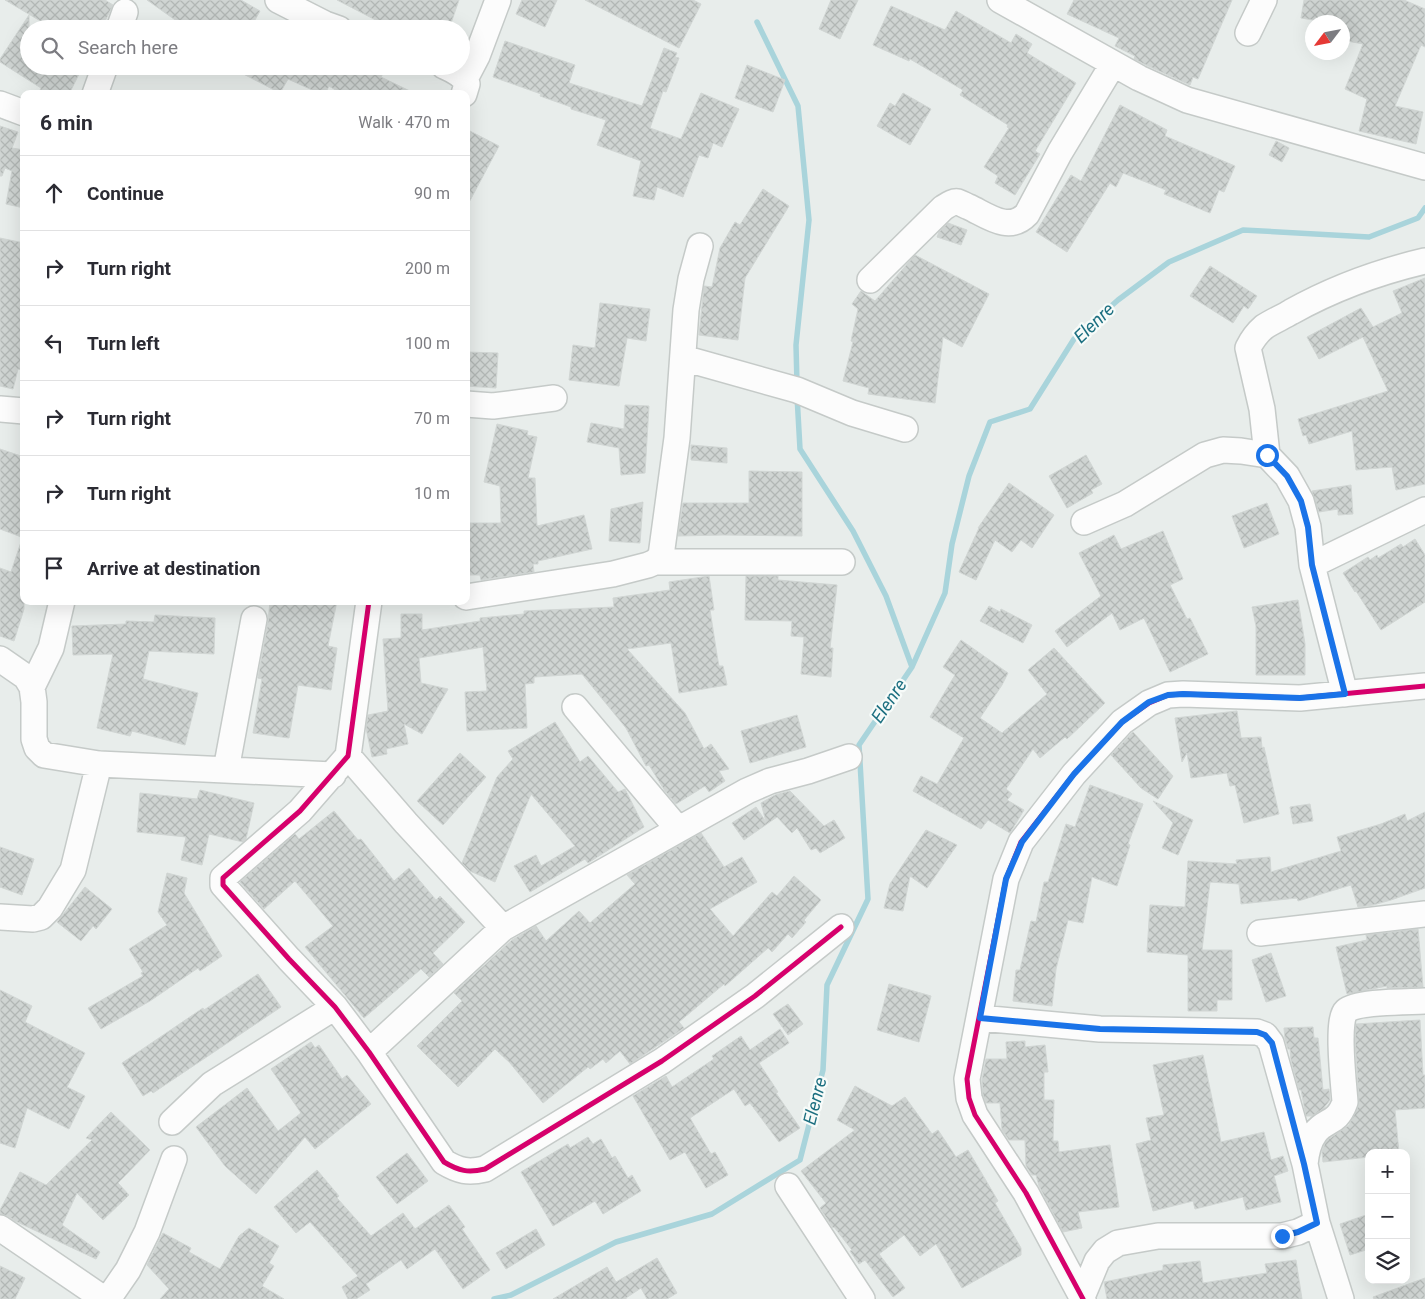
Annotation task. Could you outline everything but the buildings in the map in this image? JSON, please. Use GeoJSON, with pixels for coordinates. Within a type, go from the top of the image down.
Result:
{"type":"FeatureCollection","features":[{"type":"Feature","properties":{"kind":"street"},"geometry":{"type":"LineString","coordinates":[[470,74],[498,0]]}},
{"type":"Feature","properties":{"kind":"street"},"geometry":{"type":"LineString","coordinates":[[1000,0],[1139,78],[1188,100],[1425,167]]}},
{"type":"Feature","properties":{"kind":"street"},"geometry":{"type":"LineString","coordinates":[[1248,33],[1264,0]]}},
{"type":"Feature","properties":{"kind":"street"},"geometry":{"type":"LineString","coordinates":[[289,2],[318,20]]}},
{"type":"Feature","properties":{"kind":"street"},"geometry":{"type":"LineString","coordinates":[[870,280],[943,208],[951,203],[958,202],[1007,224],[1021,220],[1113,64]]}},
{"type":"Feature","properties":{"kind":"street"},"geometry":{"type":"LineString","coordinates":[[96,90],[102,75]]}},
{"type":"Feature","properties":{"kind":"street"},"geometry":{"type":"LineString","coordinates":[[457,75],[465,86]]}},
{"type":"Feature","properties":{"kind":"street"},"geometry":{"type":"LineString","coordinates":[[0,104],[20,112]]}},
{"type":"Feature","properties":{"kind":"street"},"geometry":{"type":"LineString","coordinates":[[655,562],[661,556],[665,514],[674,463],[686,310],[691,279],[700,246]]}},
{"type":"Feature","properties":{"kind":"street"},"geometry":{"type":"LineString","coordinates":[[1345,694],[1312,565],[1308,527],[1301,501],[1287,476],[1267,455],[1262,409],[1248,348],[1254,337],[1264,328],[1307,303],[1356,281],[1391,269],[1425,261]]}},
{"type":"Feature","properties":{"kind":"street"},"geometry":{"type":"LineString","coordinates":[[683,358],[797,390],[852,413],[905,429]]}},
{"type":"Feature","properties":{"kind":"street"},"geometry":{"type":"LineString","coordinates":[[470,404],[493,406],[554,398]]}},
{"type":"Feature","properties":{"kind":"street"},"geometry":{"type":"LineString","coordinates":[[0,409],[20,411]]}},
{"type":"Feature","properties":{"kind":"street"},"geometry":{"type":"LineString","coordinates":[[1084,522],[1125,504],[1205,455],[1223,450],[1267,455]]}},
{"type":"Feature","properties":{"kind":"street"},"geometry":{"type":"LineString","coordinates":[[1312,565],[1425,510]]}},
{"type":"Feature","properties":{"kind":"street"},"geometry":{"type":"LineString","coordinates":[[470,596],[613,574],[655,562],[842,562]]}},
{"type":"Feature","properties":{"kind":"street"},"geometry":{"type":"LineString","coordinates":[[32,686],[51,648],[61,605]]}},
{"type":"Feature","properties":{"kind":"street"},"geometry":{"type":"LineString","coordinates":[[374,605],[348,756],[300,811],[223,878],[223,885],[288,959],[335,1007],[369,1052],[444,1162],[456,1169],[472,1172],[485,1169],[662,1061],[756,996],[841,927]]}},
{"type":"Feature","properties":{"kind":"street"},"geometry":{"type":"LineString","coordinates":[[226,770],[254,619]]}},
{"type":"Feature","properties":{"kind":"street"},"geometry":{"type":"LineString","coordinates":[[0,660],[26,677],[32,686],[34,739],[37,748],[44,755],[99,764],[333,775]]}},
{"type":"Feature","properties":{"kind":"street"},"geometry":{"type":"LineString","coordinates":[[1082,1298],[1026,1193],[975,1115],[968,1098],[967,1079],[1006,879],[1022,842],[1074,774],[1122,722],[1149,702],[1168,695],[1183,694],[1300,698],[1425,686]]}},
{"type":"Feature","properties":{"kind":"street"},"geometry":{"type":"LineString","coordinates":[[574,707],[678,829]]}},
{"type":"Feature","properties":{"kind":"street"},"geometry":{"type":"LineString","coordinates":[[348,756],[406,823],[503,928]]}},
{"type":"Feature","properties":{"kind":"street"},"geometry":{"type":"LineString","coordinates":[[369,1052],[503,928],[747,791],[770,781],[849,757]]}},
{"type":"Feature","properties":{"kind":"street"},"geometry":{"type":"LineString","coordinates":[[0,917],[32,919],[41,917],[50,908],[73,870],[99,764]]}},
{"type":"Feature","properties":{"kind":"street"},"geometry":{"type":"LineString","coordinates":[[1260,933],[1425,914]]}},
{"type":"Feature","properties":{"kind":"street"},"geometry":{"type":"LineString","coordinates":[[1304,1164],[1315,1133],[1342,1112],[1345,1102],[1340,1038],[1342,1016],[1346,1011],[1370,1004],[1425,1001]]}},
{"type":"Feature","properties":{"kind":"street"},"geometry":{"type":"LineString","coordinates":[[172,1122],[212,1084],[335,1007]]}},
{"type":"Feature","properties":{"kind":"street"},"geometry":{"type":"LineString","coordinates":[[980,1018],[1100,1029],[1257,1032],[1265,1035],[1272,1043],[1304,1164],[1317,1223],[1341,1299]]}},
{"type":"Feature","properties":{"kind":"street"},"geometry":{"type":"LineString","coordinates":[[0,1228],[106,1299],[128,1270],[147,1232],[174,1159]]}},
{"type":"Feature","properties":{"kind":"street"},"geometry":{"type":"LineString","coordinates":[[788,1186],[862,1299]]}},
{"type":"Feature","properties":{"kind":"street"},"geometry":{"type":"LineString","coordinates":[[1082,1298],[1097,1261],[1105,1251],[1118,1243],[1158,1236],[1282,1236],[1298,1232],[1317,1223]]}},
{"type":"Feature","properties":{"kind":"waterway"},"geometry":{"type":"LineString","coordinates":[[757,22],[798,106],[809,220],[796,345],[797,384]]}},
{"type":"Feature","properties":{"kind":"waterway","name":"Elenre"},"geometry":{"type":"LineString","coordinates":[[494,1299],[511,1295],[616,1242],[712,1214],[800,1160],[823,1070],[827,985],[868,899],[859,745],[912,667],[945,593],[952,544],[969,476],[990,422],[1030,409],[1074,339],[1118,300],[1169,262],[1243,230],[1369,237],[1418,218],[1425,208]]}},
{"type":"Feature","properties":{"kind":"waterway"},"geometry":{"type":"LineString","coordinates":[[797,396],[800,449],[853,531],[886,596],[912,667]]}},
{"type":"Feature","properties":{"kind":"cycle path"},"geometry":{"type":"LineString","coordinates":[[368,605],[348,756],[300,811],[223,878],[223,885],[335,1007],[369,1052],[444,1162],[464,1170],[485,1169],[662,1061],[755,996],[841,927]]}},
{"type":"Feature","properties":{"kind":"cycle path"},"geometry":{"type":"LineString","coordinates":[[1083,1299],[1026,1193],[975,1115],[969,1098],[967,1079],[1006,879],[1021,842],[1074,774],[1122,722],[1149,703],[1168,695],[1300,698],[1425,686]]}},
{"type":"Feature","properties":{"kind":"route"},"geometry":{"type":"LineString","coordinates":[[1267,455],[1287,476],[1301,501],[1308,527],[1312,565],[1345,694],[1300,698],[1168,695],[1149,702],[1122,722],[1074,774],[1022,842],[1006,879],[980,1018],[1100,1029],[1257,1032],[1265,1035],[1272,1043],[1304,1164],[1317,1223],[1298,1232],[1282,1236]]}}]}
